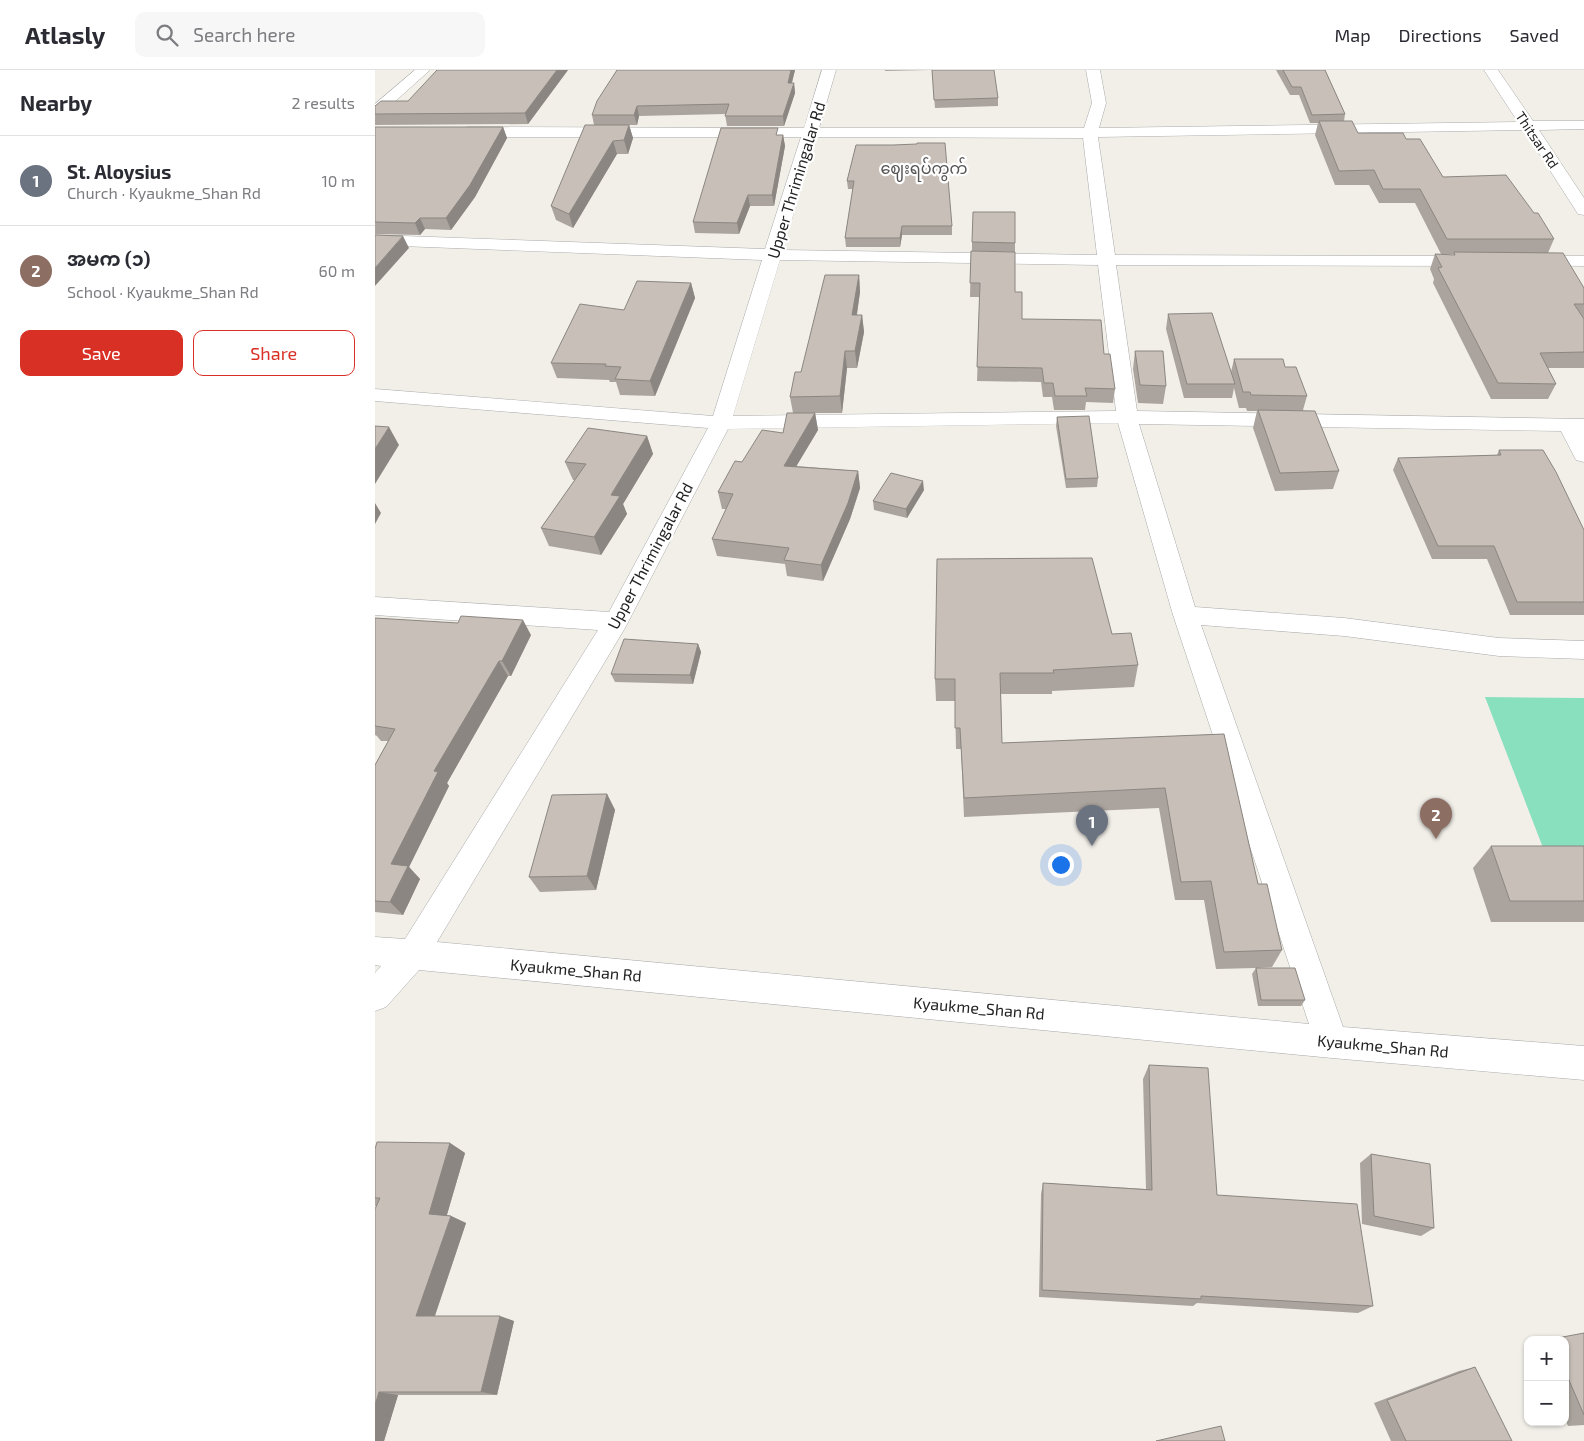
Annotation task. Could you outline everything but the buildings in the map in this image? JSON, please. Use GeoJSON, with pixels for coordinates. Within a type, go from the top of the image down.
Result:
{"type":"FeatureCollection","features":[{"type":"Feature","properties":{"kind":"street"},"geometry":{"type":"LineString","coordinates":[[375,112],[423,70]]}},
{"type":"Feature","properties":{"kind":"street","name":"Upper Thrimingalar Rd"},"geometry":{"type":"LineString","coordinates":[[375,996],[413,954],[616,622],[721,423],[774,255],[829,70]]}},
{"type":"Feature","properties":{"kind":"street"},"geometry":{"type":"LineString","coordinates":[[1093,70],[1099,103],[1090,133],[1127,417],[1185,615],[1332,1042]]}},
{"type":"Feature","properties":{"kind":"street","name":"Thitsar Rd"},"geometry":{"type":"LineString","coordinates":[[1491,70],[1584,210]]}},
{"type":"Feature","properties":{"kind":"street"},"geometry":{"type":"LineString","coordinates":[[454,132],[1090,133],[1584,125]]}},
{"type":"Feature","properties":{"kind":"street"},"geometry":{"type":"LineString","coordinates":[[375,240],[774,255],[1106,260],[1485,261]]}},
{"type":"Feature","properties":{"kind":"street"},"geometry":{"type":"LineString","coordinates":[[1514,261],[1584,262]]}},
{"type":"Feature","properties":{"kind":"street"},"geometry":{"type":"LineString","coordinates":[[375,395],[721,423],[1127,417],[1576,425],[1584,456]]}},
{"type":"Feature","properties":{"kind":"street"},"geometry":{"type":"LineString","coordinates":[[375,606],[616,622]]}},
{"type":"Feature","properties":{"kind":"street"},"geometry":{"type":"LineString","coordinates":[[1185,615],[1344,627],[1499,647],[1584,650]]}},
{"type":"Feature","properties":{"kind":"street","name":"Kyaukme_Shan Rd"},"geometry":{"type":"LineString","coordinates":[[375,951],[1332,1042],[1584,1064]]}},
{"type":"Feature","properties":{"kind":"green space"},"geometry":{"type":"Polygon","coordinates":[[[1485,697],[1584,698],[1584,853],[1545,853],[1485,697]]]}},
{"type":"Feature","properties":{"kind":"place","name":"အမက (၁)"},"geometry":{"type":"Point","coordinates":[1436,839]}},
{"type":"Feature","properties":{"kind":"place","name":"St. Aloysius"},"geometry":{"type":"Point","coordinates":[1092,846]}},
{"type":"Feature","properties":{"kind":"district","name":"ဈေးရပ်ကွက်"},"geometry":{"type":"Point","coordinates":[924,168]}}]}
